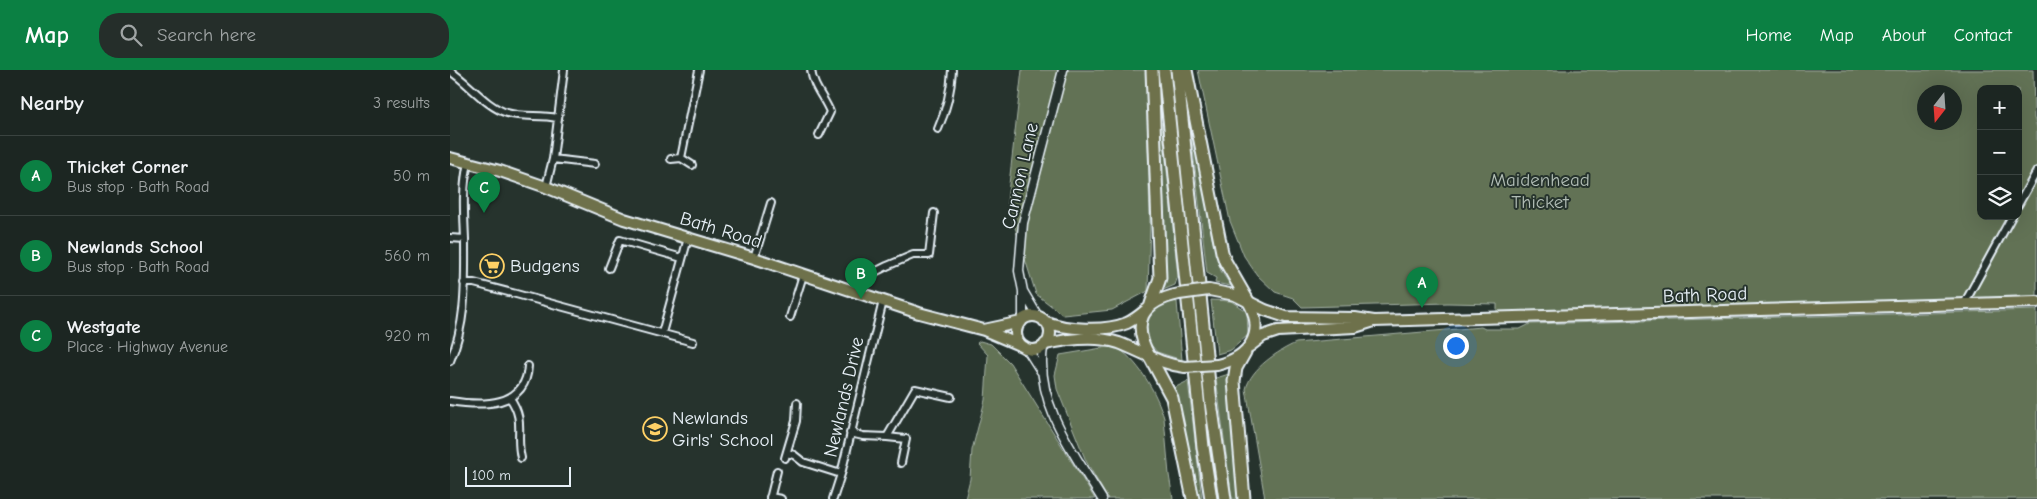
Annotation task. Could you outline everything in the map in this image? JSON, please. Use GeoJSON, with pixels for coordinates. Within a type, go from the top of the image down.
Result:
{"type":"FeatureCollection","features":[{"type":"Feature","properties":{"kind":"highway"},"geometry":{"type":"LineString","coordinates":[[1149,307],[1160,278],[1152,70]]}},
{"type":"Feature","properties":{"kind":"highway"},"geometry":{"type":"LineString","coordinates":[[1164,70],[1202,438],[1211,499]]}},
{"type":"Feature","properties":{"kind":"highway"},"geometry":{"type":"LineString","coordinates":[[1177,70],[1209,384],[1225,499]]}},
{"type":"Feature","properties":{"kind":"highway"},"geometry":{"type":"LineString","coordinates":[[1186,70],[1222,252],[1229,269],[1248,301]]}},
{"type":"Feature","properties":{"kind":"highway"},"geometry":{"type":"LineString","coordinates":[[1244,499],[1234,381],[1236,368],[1247,349]]}},
{"type":"Feature","properties":{"kind":"highway"},"geometry":{"type":"LineString","coordinates":[[1150,357],[1172,398],[1193,499]]}},
{"type":"Feature","properties":{"kind":"main road","name":"Bath Road"},"geometry":{"type":"LineString","coordinates":[[450,158],[546,187],[624,219],[754,258],[883,301],[984,330],[1026,348]]}},
{"type":"Feature","properties":{"kind":"main road"},"geometry":{"type":"LineString","coordinates":[[1209,290],[1235,295],[1248,301],[1256,323],[1255,336],[1247,349],[1230,361],[1217,365],[1185,367],[1166,364],[1119,344],[1103,340],[1069,339],[1044,345],[1034,350],[1026,348],[1018,340],[1016,334],[1022,320],[1031,316],[1064,327],[1113,327],[1128,322],[1149,307],[1179,294],[1209,290]]}},
{"type":"Feature","properties":{"kind":"main road","name":"Bath Road"},"geometry":{"type":"LineString","coordinates":[[1248,301],[1274,314],[1286,317],[1355,318],[1374,322]]}},
{"type":"Feature","properties":{"kind":"main road","name":"Bath Road"},"geometry":{"type":"LineString","coordinates":[[1247,349],[1263,336],[1278,331],[1349,327],[1374,322],[2037,302]]}},
{"type":"Feature","properties":{"kind":"main road"},"geometry":{"type":"LineString","coordinates":[[1149,307],[1140,331],[1150,357]]}},
{"type":"Feature","properties":{"kind":"main road"},"geometry":{"type":"LineString","coordinates":[[1042,319],[1050,331],[1049,338],[1044,345]]}},
{"type":"Feature","properties":{"kind":"main road","name":"Bath Road"},"geometry":{"type":"LineString","coordinates":[[984,330],[1022,320]]}},
{"type":"Feature","properties":{"kind":"street"},"geometry":{"type":"LineString","coordinates":[[546,187],[553,159],[564,70]]}},
{"type":"Feature","properties":{"kind":"street"},"geometry":{"type":"LineString","coordinates":[[681,158],[699,70]]}},
{"type":"Feature","properties":{"kind":"street"},"geometry":{"type":"LineString","coordinates":[[811,70],[815,87],[825,99],[830,112],[819,135]]}},
{"type":"Feature","properties":{"kind":"street"},"geometry":{"type":"LineString","coordinates":[[938,129],[947,110],[952,70]]}},
{"type":"Feature","properties":{"kind":"street","name":"Cannon Lane"},"geometry":{"type":"LineString","coordinates":[[1022,320],[1023,291],[1019,271],[1023,223],[1062,70]]}},
{"type":"Feature","properties":{"kind":"street"},"geometry":{"type":"LineString","coordinates":[[450,71],[461,78],[494,107],[506,112],[557,118]]}},
{"type":"Feature","properties":{"kind":"street"},"geometry":{"type":"LineString","coordinates":[[671,159],[681,158],[692,165]]}},
{"type":"Feature","properties":{"kind":"street"},"geometry":{"type":"LineString","coordinates":[[553,159],[595,164]]}},
{"type":"Feature","properties":{"kind":"street"},"geometry":{"type":"LineString","coordinates":[[450,361],[458,342],[463,322],[464,201],[468,162]]}},
{"type":"Feature","properties":{"kind":"street"},"geometry":{"type":"LineString","coordinates":[[2022,198],[2037,171]]}},
{"type":"Feature","properties":{"kind":"street"},"geometry":{"type":"LineString","coordinates":[[754,258],[771,203]]}},
{"type":"Feature","properties":{"kind":"street"},"geometry":{"type":"LineString","coordinates":[[855,291],[867,276],[887,266],[913,255],[929,255],[934,213]]}},
{"type":"Feature","properties":{"kind":"street"},"geometry":{"type":"LineString","coordinates":[[1964,304],[2010,220]]}},
{"type":"Feature","properties":{"kind":"street"},"geometry":{"type":"LineString","coordinates":[[450,238],[465,239]]}},
{"type":"Feature","properties":{"kind":"street"},"geometry":{"type":"LineString","coordinates":[[662,333],[688,238]]}},
{"type":"Feature","properties":{"kind":"street"},"geometry":{"type":"LineString","coordinates":[[609,268],[620,240],[682,258]]}},
{"type":"Feature","properties":{"kind":"street"},"geometry":{"type":"LineString","coordinates":[[790,318],[803,275]]}},
{"type":"Feature","properties":{"kind":"street"},"geometry":{"type":"LineString","coordinates":[[464,283],[474,283],[693,342]]}},
{"type":"Feature","properties":{"kind":"street","name":"Cannon Lane"},"geometry":{"type":"LineString","coordinates":[[1023,291],[1042,319]]}},
{"type":"Feature","properties":{"kind":"street","name":"Newlands Drive"},"geometry":{"type":"LineString","coordinates":[[833,499],[841,474],[883,301]]}},
{"type":"Feature","properties":{"kind":"street"},"geometry":{"type":"LineString","coordinates":[[1044,345],[1041,371],[1050,410],[1102,499]]}},
{"type":"Feature","properties":{"kind":"street"},"geometry":{"type":"LineString","coordinates":[[1026,348],[1041,371]]}},
{"type":"Feature","properties":{"kind":"street"},"geometry":{"type":"LineString","coordinates":[[450,400],[486,403],[499,402],[510,398],[523,388],[528,378],[528,366]]}},
{"type":"Feature","properties":{"kind":"street"},"geometry":{"type":"LineString","coordinates":[[887,437],[915,389],[951,397]]}},
{"type":"Feature","properties":{"kind":"street"},"geometry":{"type":"LineString","coordinates":[[510,398],[518,409],[520,418],[519,447],[521,458]]}},
{"type":"Feature","properties":{"kind":"street"},"geometry":{"type":"LineString","coordinates":[[797,403],[796,421],[786,456],[794,455],[803,462],[841,474]]}},
{"type":"Feature","properties":{"kind":"street"},"geometry":{"type":"LineString","coordinates":[[850,433],[863,436],[906,439],[901,463]]}},
{"type":"Feature","properties":{"kind":"street"},"geometry":{"type":"LineString","coordinates":[[777,471],[770,498],[781,499]]}},
{"type":"Feature","properties":{"kind":"green space"},"geometry":{"type":"Polygon","coordinates":[[[1022,70],[1146,70],[1150,221],[1148,291],[1112,310],[1063,315],[1036,294],[1007,202],[1022,70]]]}},
{"type":"Feature","properties":{"kind":"green space","name":"Maidenhead Thicket"},"geometry":{"type":"Polygon","coordinates":[[[1198,70],[2033,70],[2034,118],[2037,128],[2037,296],[1497,313],[1497,304],[1448,303],[1302,307],[1293,298],[1275,292],[1257,275],[1244,256],[1230,221],[1198,70]]]}},
{"type":"Feature","properties":{"kind":"green space"},"geometry":{"type":"Polygon","coordinates":[[[1160,122],[1162,123],[1178,276],[1175,285],[1163,290],[1164,259],[1160,122]]]}},
{"type":"Feature","properties":{"kind":"green space"},"geometry":{"type":"Polygon","coordinates":[[[1192,122],[1212,238],[1221,271],[1231,286],[1215,283],[1216,278],[1207,273],[1190,123],[1192,122]]]}},
{"type":"Feature","properties":{"kind":"green space"},"geometry":{"type":"Polygon","coordinates":[[[1169,300],[1177,302],[1182,360],[1157,352],[1148,341],[1146,322],[1158,307],[1169,300]]]}},
{"type":"Feature","properties":{"kind":"green space"},"geometry":{"type":"Polygon","coordinates":[[[1211,300],[1231,301],[1247,312],[1248,335],[1231,350],[1217,354],[1211,300]]]}},
{"type":"Feature","properties":{"kind":"green space"},"geometry":{"type":"Polygon","coordinates":[[[2037,310],[2037,499],[1265,499],[1246,389],[1253,374],[1259,367],[1296,343],[1481,327],[1485,329],[1520,329],[1530,324],[2037,310]]]}},
{"type":"Feature","properties":{"kind":"green space"},"geometry":{"type":"Polygon","coordinates":[[[980,341],[991,344],[1010,363],[1095,499],[965,499],[970,479],[972,450],[985,400],[988,355],[977,343],[980,341]]]}},
{"type":"Feature","properties":{"kind":"green space"},"geometry":{"type":"Polygon","coordinates":[[[1114,346],[1138,367],[1151,387],[1161,408],[1164,418],[1173,499],[1108,499],[1086,461],[1057,389],[1055,375],[1060,355],[1114,346]]]}},
{"type":"Feature","properties":{"kind":"green space"},"geometry":{"type":"Polygon","coordinates":[[[1229,374],[1240,499],[1232,499],[1216,378],[1229,374]]]}},
{"type":"Feature","properties":{"kind":"green space"},"geometry":{"type":"Polygon","coordinates":[[[1188,381],[1202,499],[1199,499],[1172,389],[1188,381]]]}},
{"type":"Feature","properties":{"kind":"place","name":"Westgate"},"geometry":{"type":"Point","coordinates":[484,213]}},
{"type":"Feature","properties":{"kind":"place","name":"Budgens"},"geometry":{"type":"Point","coordinates":[492,266]}},
{"type":"Feature","properties":{"kind":"place","name":"Newlands School"},"geometry":{"type":"Point","coordinates":[861,299]}},
{"type":"Feature","properties":{"kind":"place","name":"Thicket Corner"},"geometry":{"type":"Point","coordinates":[1422,308]}},
{"type":"Feature","properties":{"kind":"place","name":"Newlands Girls' School"},"geometry":{"type":"Point","coordinates":[655,429]}}]}
